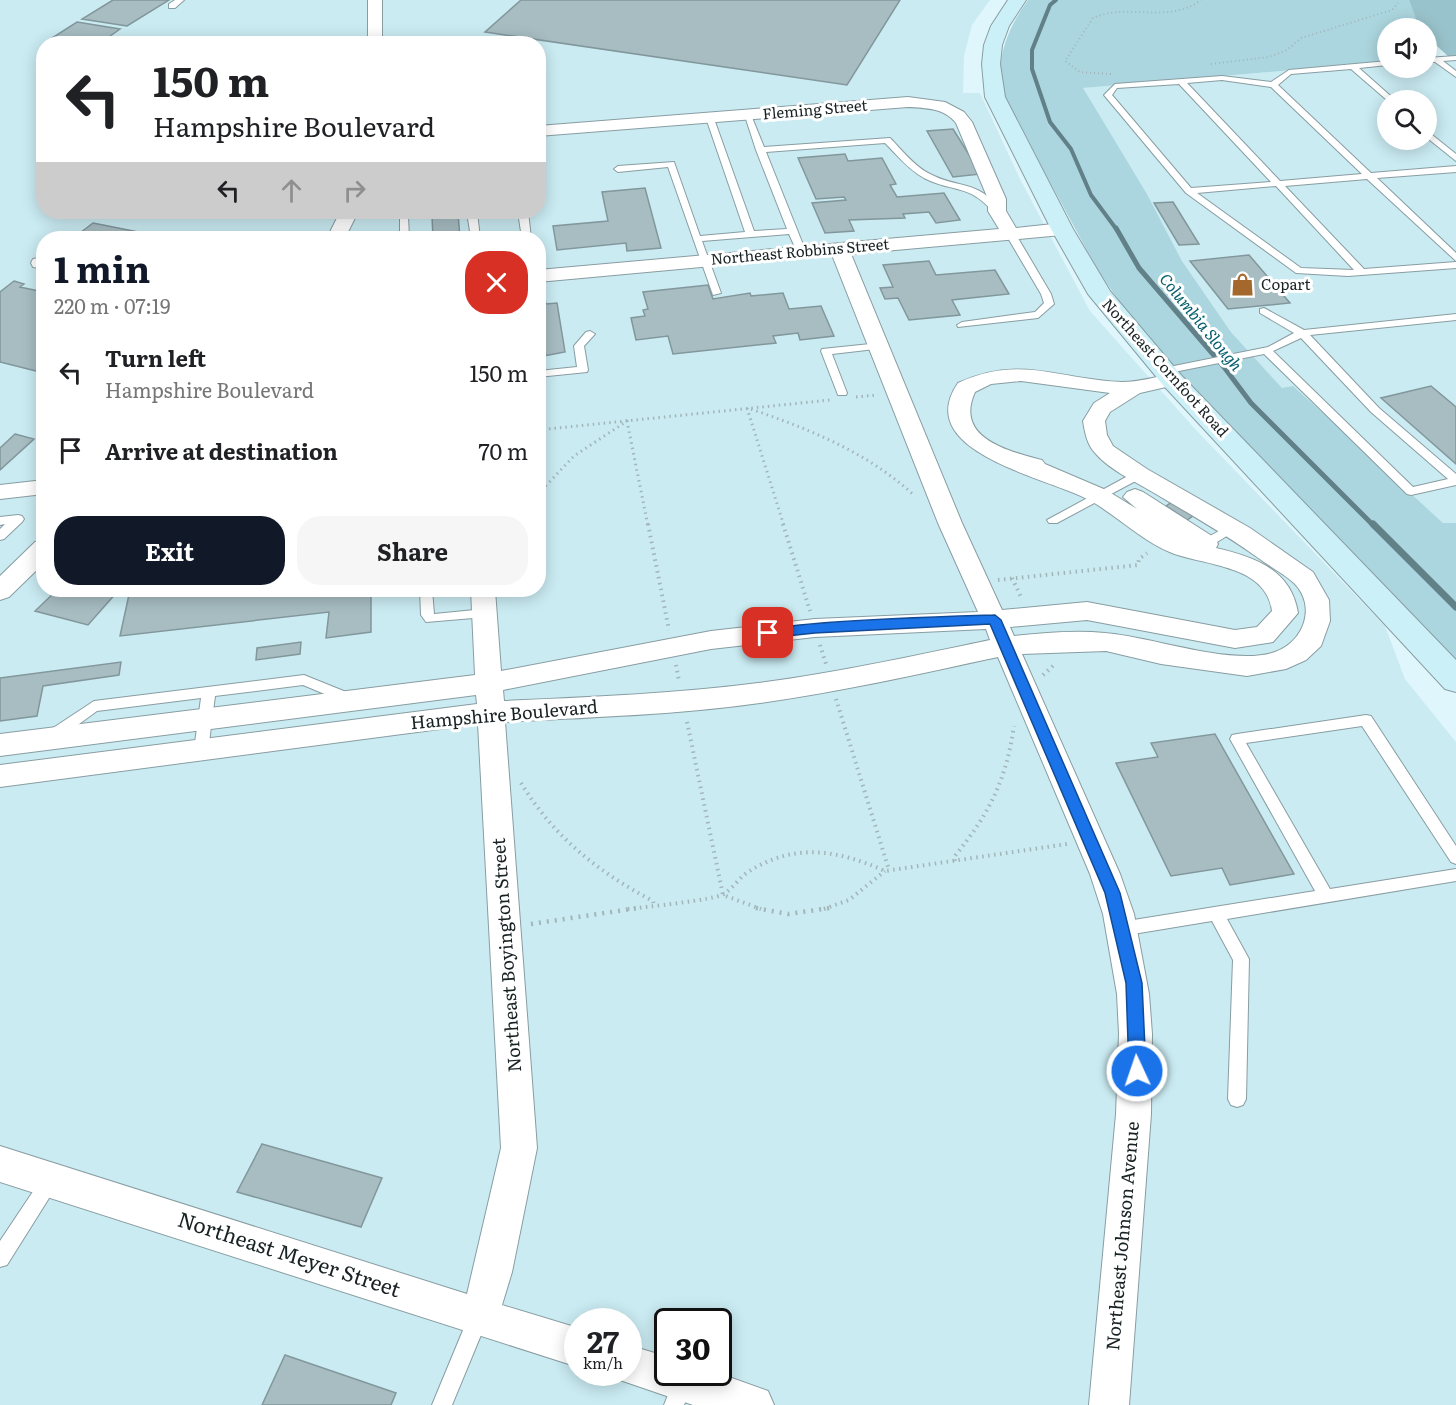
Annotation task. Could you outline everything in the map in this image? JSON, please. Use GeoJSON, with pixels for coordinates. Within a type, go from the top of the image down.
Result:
{"type":"FeatureCollection","features":[{"type":"Feature","properties":{"kind":"street"},"geometry":{"type":"LineString","coordinates":[[375,0],[375,36]]}},
{"type":"Feature","properties":{"kind":"street","name":"Northeast Cornfoot Road"},"geometry":{"type":"LineString","coordinates":[[1017,0],[1000,26],[993,45],[991,64],[993,90],[1000,111],[1062,229],[1104,301],[1175,372],[1456,680]]}},
{"type":"Feature","properties":{"kind":"street","name":"Fleming Street"},"geometry":{"type":"LineString","coordinates":[[546,130],[908,102],[932,104],[959,114],[964,122],[981,155],[998,199],[997,211],[1010,233]]}},
{"type":"Feature","properties":{"kind":"street","name":"Northeast Robbins Street"},"geometry":{"type":"LineString","coordinates":[[546,275],[1062,229]]}},
{"type":"Feature","properties":{"kind":"street","name":"Northeast Johnson Avenue"},"geometry":{"type":"LineString","coordinates":[[839,248],[880,346],[890,394],[995,620],[1109,884],[1134,983],[1137,1071],[1109,1405]]}},
{"type":"Feature","properties":{"kind":"street"},"geometry":{"type":"LineString","coordinates":[[1175,372],[1133,388],[1102,408],[1094,421],[1096,435],[1118,485],[1165,540],[1199,548]]}},
{"type":"Feature","properties":{"kind":"street"},"geometry":{"type":"LineString","coordinates":[[1133,388],[1094,387],[1015,374],[992,376],[966,388],[959,406],[960,418],[967,433],[986,449],[1017,461],[1118,485],[1199,548]]}},
{"type":"Feature","properties":{"kind":"street","name":"Hampshire Boulevard"},"geometry":{"type":"LineString","coordinates":[[0,745],[353,700],[491,698],[683,702],[832,682],[1006,646],[1066,640],[1106,642],[1161,654],[1247,666],[1277,662],[1297,653],[1312,639],[1317,621],[1316,600],[1305,578],[1231,528],[1118,485]]}},
{"type":"Feature","properties":{"kind":"street"},"geometry":{"type":"LineString","coordinates":[[0,492],[36,489]]}},
{"type":"Feature","properties":{"kind":"street","name":"Hampshire Boulevard"},"geometry":{"type":"LineString","coordinates":[[0,776],[201,750],[491,698],[672,647],[815,628],[995,620],[1086,611],[1124,616],[1211,637],[1235,639],[1264,635],[1285,613],[1282,598],[1275,585],[1244,563],[1199,548]]}},
{"type":"Feature","properties":{"kind":"street"},"geometry":{"type":"LineString","coordinates":[[0,591],[36,556]]}},
{"type":"Feature","properties":{"kind":"street","name":"Northeast Boyington Street"},"geometry":{"type":"LineString","coordinates":[[479,1316],[493,1272],[519,1148],[484,602]]}},
{"type":"Feature","properties":{"kind":"street","name":"Northeast Meyer Street"},"geometry":{"type":"LineString","coordinates":[[0,1164],[564,1343]]}},
{"type":"Feature","properties":{"kind":"street"},"geometry":{"type":"LineString","coordinates":[[642,1372],[678,1393],[754,1405]]}},
{"type":"Feature","properties":{"kind":"lane"},"geometry":{"type":"LineString","coordinates":[[172,6],[180,0]]}},
{"type":"Feature","properties":{"kind":"lane"},"geometry":{"type":"LineString","coordinates":[[1437,60],[1456,58]]}},
{"type":"Feature","properties":{"kind":"lane"},"geometry":{"type":"LineString","coordinates":[[1273,85],[1289,72],[1377,64]]}},
{"type":"Feature","properties":{"kind":"lane"},"geometry":{"type":"LineString","coordinates":[[1437,64],[1456,75]]}},
{"type":"Feature","properties":{"kind":"lane"},"geometry":{"type":"LineString","coordinates":[[1352,66],[1380,90]]}},
{"type":"Feature","properties":{"kind":"lane"},"geometry":{"type":"LineString","coordinates":[[1456,258],[1273,85],[1222,78],[1115,86],[1108,95],[1189,191],[1299,271],[1362,272],[1456,265]]}},
{"type":"Feature","properties":{"kind":"lane"},"geometry":{"type":"LineString","coordinates":[[1181,81],[1362,272]]}},
{"type":"Feature","properties":{"kind":"lane"},"geometry":{"type":"LineString","coordinates":[[747,116],[801,252]]}},
{"type":"Feature","properties":{"kind":"lane"},"geometry":{"type":"LineString","coordinates":[[710,118],[750,234]]}},
{"type":"Feature","properties":{"kind":"lane"},"geometry":{"type":"LineString","coordinates":[[760,150],[887,140],[924,174],[963,184],[980,192],[997,211]]}},
{"type":"Feature","properties":{"kind":"lane"},"geometry":{"type":"LineString","coordinates":[[1437,142],[1456,158]]}},
{"type":"Feature","properties":{"kind":"lane"},"geometry":{"type":"LineString","coordinates":[[618,169],[671,164],[716,293]]}},
{"type":"Feature","properties":{"kind":"lane"},"geometry":{"type":"LineString","coordinates":[[1189,191],[1456,169]]}},
{"type":"Feature","properties":{"kind":"lane"},"geometry":{"type":"LineString","coordinates":[[696,239],[792,231]]}},
{"type":"Feature","properties":{"kind":"lane"},"geometry":{"type":"LineString","coordinates":[[962,325],[1038,315],[1049,304],[1046,294],[1010,233]]}},
{"type":"Feature","properties":{"kind":"lane"},"geometry":{"type":"LineString","coordinates":[[1264,311],[1302,333],[1375,410],[1456,480]]}},
{"type":"Feature","properties":{"kind":"lane"},"geometry":{"type":"LineString","coordinates":[[1175,372],[1260,352],[1302,333],[1456,317]]}},
{"type":"Feature","properties":{"kind":"lane"},"geometry":{"type":"LineString","coordinates":[[546,373],[583,370],[579,346],[590,334]]}},
{"type":"Feature","properties":{"kind":"lane"},"geometry":{"type":"LineString","coordinates":[[843,397],[826,351],[880,346]]}},
{"type":"Feature","properties":{"kind":"lane"},"geometry":{"type":"LineString","coordinates":[[1260,352],[1411,491],[1456,480]]}},
{"type":"Feature","properties":{"kind":"lane"},"geometry":{"type":"LineString","coordinates":[[1053,520],[1118,485]]}},
{"type":"Feature","properties":{"kind":"lane"},"geometry":{"type":"LineString","coordinates":[[0,521],[18,519],[0,536]]}},
{"type":"Feature","properties":{"kind":"lane"},"geometry":{"type":"LineString","coordinates":[[1199,548],[1231,528]]}},
{"type":"Feature","properties":{"kind":"lane"},"geometry":{"type":"LineString","coordinates":[[426,597],[427,615],[431,619],[484,602]]}},
{"type":"Feature","properties":{"kind":"lane"},"geometry":{"type":"LineString","coordinates":[[48,739],[94,706],[304,680],[353,700]]}},
{"type":"Feature","properties":{"kind":"lane"},"geometry":{"type":"LineString","coordinates":[[201,750],[209,692]]}},
{"type":"Feature","properties":{"kind":"lane"},"geometry":{"type":"LineString","coordinates":[[1326,896],[1238,739],[1366,720],[1456,858]]}},
{"type":"Feature","properties":{"kind":"lane"},"geometry":{"type":"LineString","coordinates":[[1121,929],[1456,875]]}},
{"type":"Feature","properties":{"kind":"lane"},"geometry":{"type":"LineString","coordinates":[[1216,913],[1241,959],[1237,1099]]}},
{"type":"Feature","properties":{"kind":"lane"},"geometry":{"type":"LineString","coordinates":[[0,1258],[51,1179]]}},
{"type":"Feature","properties":{"kind":"lane"},"geometry":{"type":"LineString","coordinates":[[442,1405],[479,1316]]}},
{"type":"Feature","properties":{"kind":"path"},"geometry":{"type":"LineString","coordinates":[[1117,74],[1093,75],[1069,67],[1065,61],[1093,18],[1110,12],[1179,12],[1196,5],[1201,0]]}},
{"type":"Feature","properties":{"kind":"path"},"geometry":{"type":"LineString","coordinates":[[1211,64],[1269,57],[1287,50],[1300,38],[1392,10],[1397,2],[1402,0]]}},
{"type":"Feature","properties":{"kind":"path"},"geometry":{"type":"LineString","coordinates":[[546,429],[890,394]]}},
{"type":"Feature","properties":{"kind":"path"},"geometry":{"type":"LineString","coordinates":[[747,408],[801,425],[835,440],[879,467],[921,503]]}},
{"type":"Feature","properties":{"kind":"path"},"geometry":{"type":"LineString","coordinates":[[747,408],[812,618]]}},
{"type":"Feature","properties":{"kind":"path"},"geometry":{"type":"LineString","coordinates":[[546,486],[574,456],[627,421]]}},
{"type":"Feature","properties":{"kind":"path"},"geometry":{"type":"LineString","coordinates":[[627,421],[670,636]]}},
{"type":"Feature","properties":{"kind":"path"},"geometry":{"type":"LineString","coordinates":[[993,580],[1138,565],[1139,559],[1165,540]]}},
{"type":"Feature","properties":{"kind":"path"},"geometry":{"type":"LineString","coordinates":[[818,639],[828,670]]}},
{"type":"Feature","properties":{"kind":"path"},"geometry":{"type":"LineString","coordinates":[[674,658],[681,690]]}},
{"type":"Feature","properties":{"kind":"path"},"geometry":{"type":"LineString","coordinates":[[835,694],[887,870]]}},
{"type":"Feature","properties":{"kind":"path"},"geometry":{"type":"LineString","coordinates":[[955,861],[954,857],[990,810],[1004,780],[1010,761],[1016,714],[1018,711],[1033,708]]}},
{"type":"Feature","properties":{"kind":"path"},"geometry":{"type":"LineString","coordinates":[[685,714],[723,895]]}},
{"type":"Feature","properties":{"kind":"path"},"geometry":{"type":"LineString","coordinates":[[517,775],[533,805],[554,832],[572,849],[618,883],[653,901],[654,905]]}},
{"type":"Feature","properties":{"kind":"path"},"geometry":{"type":"LineString","coordinates":[[723,895],[748,872],[766,862],[788,855],[813,851],[835,853],[887,870],[1072,844]]}},
{"type":"Feature","properties":{"kind":"path"},"geometry":{"type":"LineString","coordinates":[[527,925],[723,895],[753,908],[801,914],[830,909],[859,896],[887,870]]}},
{"type":"Feature","properties":{"kind":"shaded area"},"geometry":{"type":"Polygon","coordinates":[[[0,0],[990,0],[972,25],[964,56],[963,93],[980,93],[1020,179],[1090,311],[1196,430],[1385,626],[1405,679],[1456,742],[1456,1405],[0,1405],[0,0]]]}},
{"type":"Feature","properties":{"kind":"shaded area"},"geometry":{"type":"Polygon","coordinates":[[[1028,0],[1409,0],[1415,18],[1377,18],[1377,63],[1083,88],[1147,194],[1182,261],[1231,332],[1282,388],[1293,386],[1443,523],[1456,523],[1456,661],[1165,357],[1105,281],[1005,103],[1000,69],[1007,37],[1028,0]]]}},
{"type":"Feature","properties":{"kind":"shaded area"},"geometry":{"type":"Polygon","coordinates":[[[1409,0],[1456,0],[1456,55],[1449,57],[1437,46],[1437,18],[1415,18],[1409,0]]]}},
{"type":"Feature","properties":{"kind":"shaded area"},"geometry":{"type":"Polygon","coordinates":[[[1456,55],[1456,523],[1443,523],[1282,388],[1231,332],[1182,261],[1147,194],[1082,88],[1377,63],[1377,78],[1437,78],[1437,58],[1456,55]]]}},
{"type":"Feature","properties":{"kind":"building"},"geometry":{"type":"Polygon","coordinates":[[[113,0],[169,0],[127,26],[82,19],[113,0]]]}},
{"type":"Feature","properties":{"kind":"building"},"geometry":{"type":"Polygon","coordinates":[[[521,0],[900,0],[847,85],[546,41],[546,36],[512,36],[485,32],[521,0]]]}},
{"type":"Feature","properties":{"kind":"building"},"geometry":{"type":"Polygon","coordinates":[[[77,22],[120,29],[110,36],[55,36],[77,22]]]}},
{"type":"Feature","properties":{"kind":"building"},"geometry":{"type":"Polygon","coordinates":[[[953,129],[981,174],[953,177],[927,131],[953,129]]]}},
{"type":"Feature","properties":{"kind":"building"},"geometry":{"type":"Polygon","coordinates":[[[845,154],[848,161],[882,158],[896,184],[890,185],[897,197],[944,193],[960,220],[936,223],[929,212],[903,214],[905,218],[849,220],[854,231],[825,233],[812,203],[846,200],[844,197],[816,199],[798,158],[845,154]]]}},
{"type":"Feature","properties":{"kind":"building"},"geometry":{"type":"Polygon","coordinates":[[[645,188],[661,248],[627,251],[626,243],[557,250],[553,226],[608,221],[602,192],[645,188]]]}},
{"type":"Feature","properties":{"kind":"building"},"geometry":{"type":"Polygon","coordinates":[[[1173,202],[1199,244],[1179,245],[1154,203],[1173,202]]]}},
{"type":"Feature","properties":{"kind":"building"},"geometry":{"type":"Polygon","coordinates":[[[432,219],[458,219],[459,231],[433,231],[432,219]]]}},
{"type":"Feature","properties":{"kind":"building"},"geometry":{"type":"Polygon","coordinates":[[[93,223],[133,231],[83,231],[93,223]]]}},
{"type":"Feature","properties":{"kind":"building"},"geometry":{"type":"Polygon","coordinates":[[[1249,255],[1290,303],[1228,309],[1190,261],[1249,255]]]}},
{"type":"Feature","properties":{"kind":"building"},"geometry":{"type":"Polygon","coordinates":[[[929,261],[936,275],[995,270],[1009,294],[952,300],[960,315],[909,320],[898,298],[885,299],[880,288],[893,287],[883,265],[929,261]]]}},
{"type":"Feature","properties":{"kind":"building"},"geometry":{"type":"Polygon","coordinates":[[[14,281],[24,284],[20,287],[36,290],[36,371],[0,362],[0,292],[14,281]]]}},
{"type":"Feature","properties":{"kind":"building"},"geometry":{"type":"Polygon","coordinates":[[[708,285],[713,299],[750,293],[751,296],[783,293],[789,309],[821,306],[834,336],[800,340],[798,333],[773,336],[776,343],[673,354],[668,336],[636,340],[631,318],[645,316],[643,310],[648,309],[643,292],[708,285]]]}},
{"type":"Feature","properties":{"kind":"building"},"geometry":{"type":"Polygon","coordinates":[[[557,303],[565,352],[546,356],[546,304],[557,303]]]}},
{"type":"Feature","properties":{"kind":"building"},"geometry":{"type":"Polygon","coordinates":[[[1431,386],[1456,407],[1456,464],[1381,398],[1431,386]]]}},
{"type":"Feature","properties":{"kind":"building"},"geometry":{"type":"Polygon","coordinates":[[[15,434],[34,439],[0,470],[0,448],[15,434]]]}},
{"type":"Feature","properties":{"kind":"building"},"geometry":{"type":"Polygon","coordinates":[[[1175,500],[1196,514],[1187,520],[1166,506],[1175,500]]]}},
{"type":"Feature","properties":{"kind":"building"},"geometry":{"type":"Polygon","coordinates":[[[50,597],[113,597],[88,625],[35,611],[50,597]]]}},
{"type":"Feature","properties":{"kind":"building"},"geometry":{"type":"Polygon","coordinates":[[[128,597],[371,597],[371,632],[326,638],[329,612],[120,636],[128,597]]]}},
{"type":"Feature","properties":{"kind":"building"},"geometry":{"type":"Polygon","coordinates":[[[301,642],[300,654],[256,660],[257,648],[301,642]]]}},
{"type":"Feature","properties":{"kind":"building"},"geometry":{"type":"Polygon","coordinates":[[[121,662],[119,675],[43,686],[37,716],[0,721],[0,678],[121,662]]]}},
{"type":"Feature","properties":{"kind":"building"},"geometry":{"type":"Polygon","coordinates":[[[1215,734],[1294,874],[1230,885],[1222,868],[1171,876],[1116,763],[1158,757],[1151,743],[1215,734]]]}},
{"type":"Feature","properties":{"kind":"building"},"geometry":{"type":"Polygon","coordinates":[[[262,1144],[382,1178],[361,1227],[237,1192],[262,1144]]]}},
{"type":"Feature","properties":{"kind":"building"},"geometry":{"type":"Polygon","coordinates":[[[285,1355],[396,1393],[391,1405],[262,1405],[285,1355]]]}},
{"type":"Feature","properties":{"kind":"waterway","name":"Columbia Slough"},"geometry":{"type":"LineString","coordinates":[[1056,0],[1050,5],[1032,50],[1032,69],[1050,122],[1071,149],[1091,195],[1117,230]]}},
{"type":"Feature","properties":{"kind":"waterway","name":"Columbia Slough"},"geometry":{"type":"LineString","coordinates":[[1116,228],[1139,268],[1224,367],[1251,403],[1374,526]]}},
{"type":"Feature","properties":{"kind":"waterway","name":"Columbia Slough"},"geometry":{"type":"LineString","coordinates":[[1373,524],[1456,607]]}},
{"type":"Feature","properties":{"kind":"place","name":"Copart"},"geometry":{"type":"Point","coordinates":[1243,285]}},
{"type":"Feature","properties":{"kind":"route"},"geometry":{"type":"LineString","coordinates":[[768,633],[815,628],[995,620],[1112,893],[1134,983],[1137,1071]]}}]}
